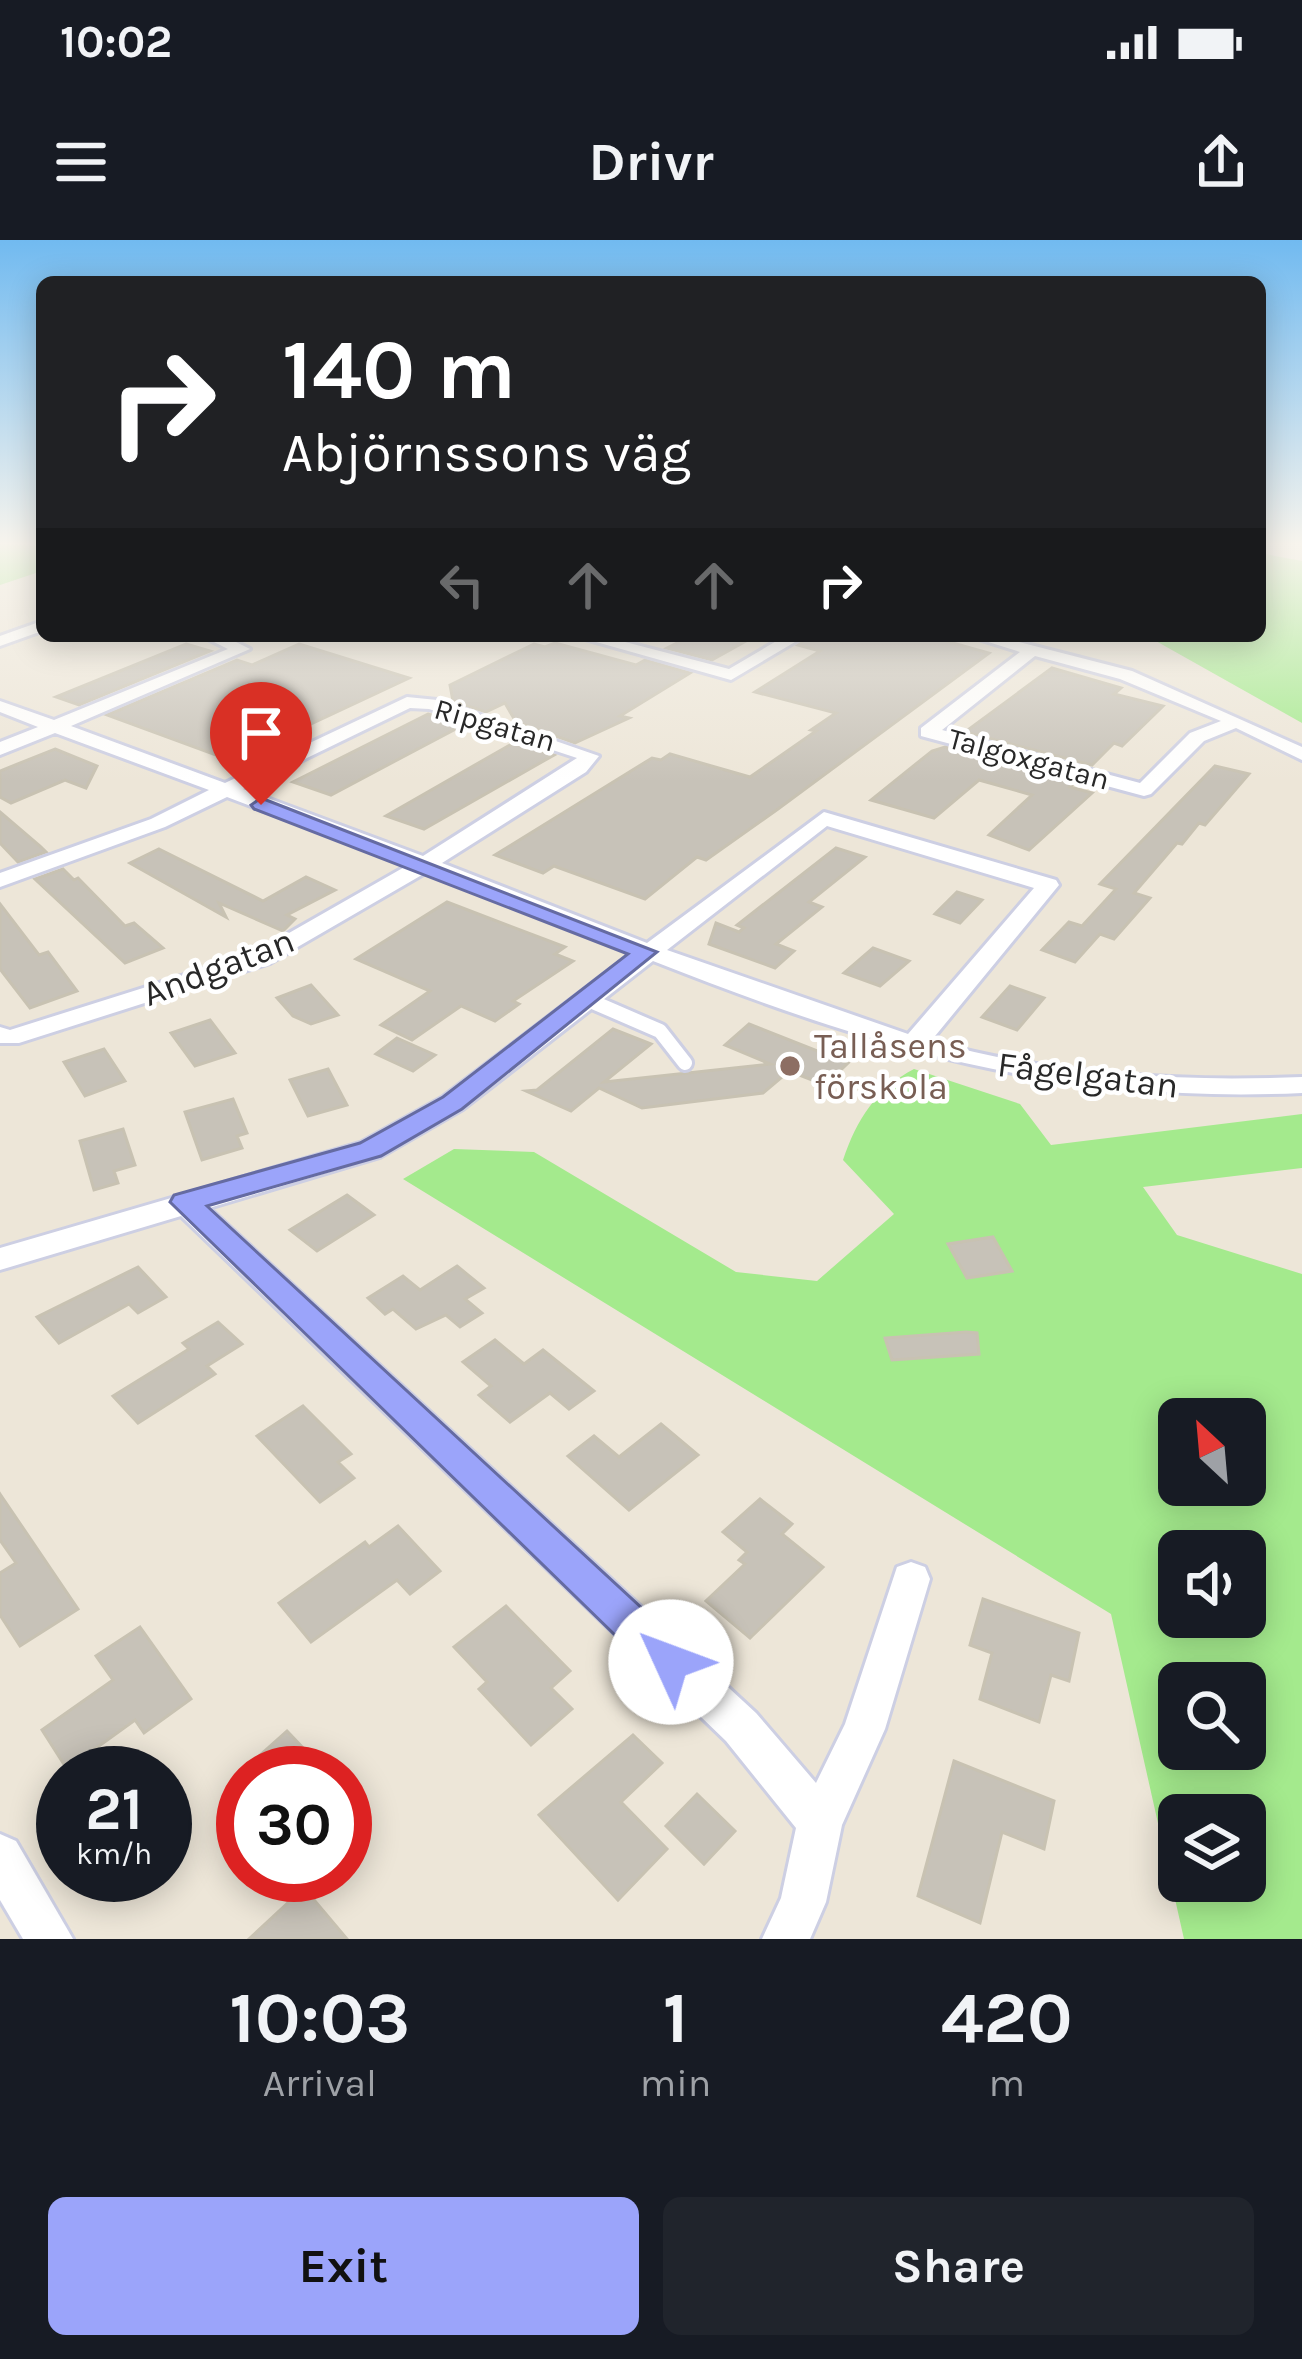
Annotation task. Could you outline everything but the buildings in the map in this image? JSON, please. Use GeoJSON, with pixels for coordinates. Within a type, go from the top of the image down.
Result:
{"type":"FeatureCollection","features":[{"type":"Feature","properties":{"kind":"street"},"geometry":{"type":"LineString","coordinates":[[0,641],[36,628]]}},
{"type":"Feature","properties":{"kind":"street"},"geometry":{"type":"LineString","coordinates":[[0,749],[242,649],[225,642]]}},
{"type":"Feature","properties":{"kind":"street"},"geometry":{"type":"LineString","coordinates":[[606,642],[731,675],[787,642]]}},
{"type":"Feature","properties":{"kind":"street"},"geometry":{"type":"LineString","coordinates":[[1001,642],[1126,676],[1237,721],[1302,754]]}},
{"type":"Feature","properties":{"kind":"street","name":"Talgoxgatan"},"geometry":{"type":"LineString","coordinates":[[1033,650],[928,732],[1144,790],[1197,737],[1237,721]]}},
{"type":"Feature","properties":{"kind":"street","name":"Ripgatan"},"geometry":{"type":"LineString","coordinates":[[220,790],[407,702],[431,704],[589,756],[580,768],[424,865]]}},
{"type":"Feature","properties":{"kind":"street","name":"Fågelgatan"},"geometry":{"type":"LineString","coordinates":[[0,706],[645,952],[914,1044],[1080,1075],[1221,1090],[1302,1085]]}},
{"type":"Feature","properties":{"kind":"street"},"geometry":{"type":"LineString","coordinates":[[0,880],[158,823],[220,790]]}},
{"type":"Feature","properties":{"kind":"street"},"geometry":{"type":"LineString","coordinates":[[0,1258],[370,1150],[452,1103],[824,818],[1048,885],[914,1044]]}},
{"type":"Feature","properties":{"kind":"street","name":"Andgatan"},"geometry":{"type":"LineString","coordinates":[[0,1035],[10,1038],[262,958],[424,865]]}},
{"type":"Feature","properties":{"kind":"street"},"geometry":{"type":"LineString","coordinates":[[185,1202],[741,1726],[820,1822]]}},
{"type":"Feature","properties":{"kind":"street"},"geometry":{"type":"LineString","coordinates":[[786,1939],[803,1902],[820,1822],[864,1729],[911,1579]]}},
{"type":"Feature","properties":{"kind":"street"},"geometry":{"type":"LineString","coordinates":[[0,1856],[49,1939]]}},
{"type":"Feature","properties":{"kind":"lane"},"geometry":{"type":"LineString","coordinates":[[586,999],[660,1031],[685,1063]]}},
{"type":"Feature","properties":{"kind":"green space"},"geometry":{"type":"Polygon","coordinates":[[[1266,623],[1302,623],[1302,723],[1158,642],[1266,642],[1266,623]]]}},
{"type":"Feature","properties":{"kind":"green space"},"geometry":{"type":"Polygon","coordinates":[[[914,1069],[1020,1104],[1051,1145],[1302,1114],[1302,1168],[1143,1187],[1177,1235],[1302,1274],[1302,1939],[1184,1939],[1176,1902],[1266,1902],[1266,1794],[1158,1794],[1158,1823],[1111,1614],[403,1179],[454,1149],[534,1152],[736,1272],[817,1281],[894,1214],[843,1160],[855,1131],[889,1086],[914,1069]]]}},
{"type":"Feature","properties":{"kind":"place","name":"Tallåsens förskola"},"geometry":{"type":"Point","coordinates":[790,1066]}},
{"type":"Feature","properties":{"kind":"route"},"geometry":{"type":"LineString","coordinates":[[261,805],[645,952],[452,1103],[370,1150],[185,1202],[671,1662]]}}]}
